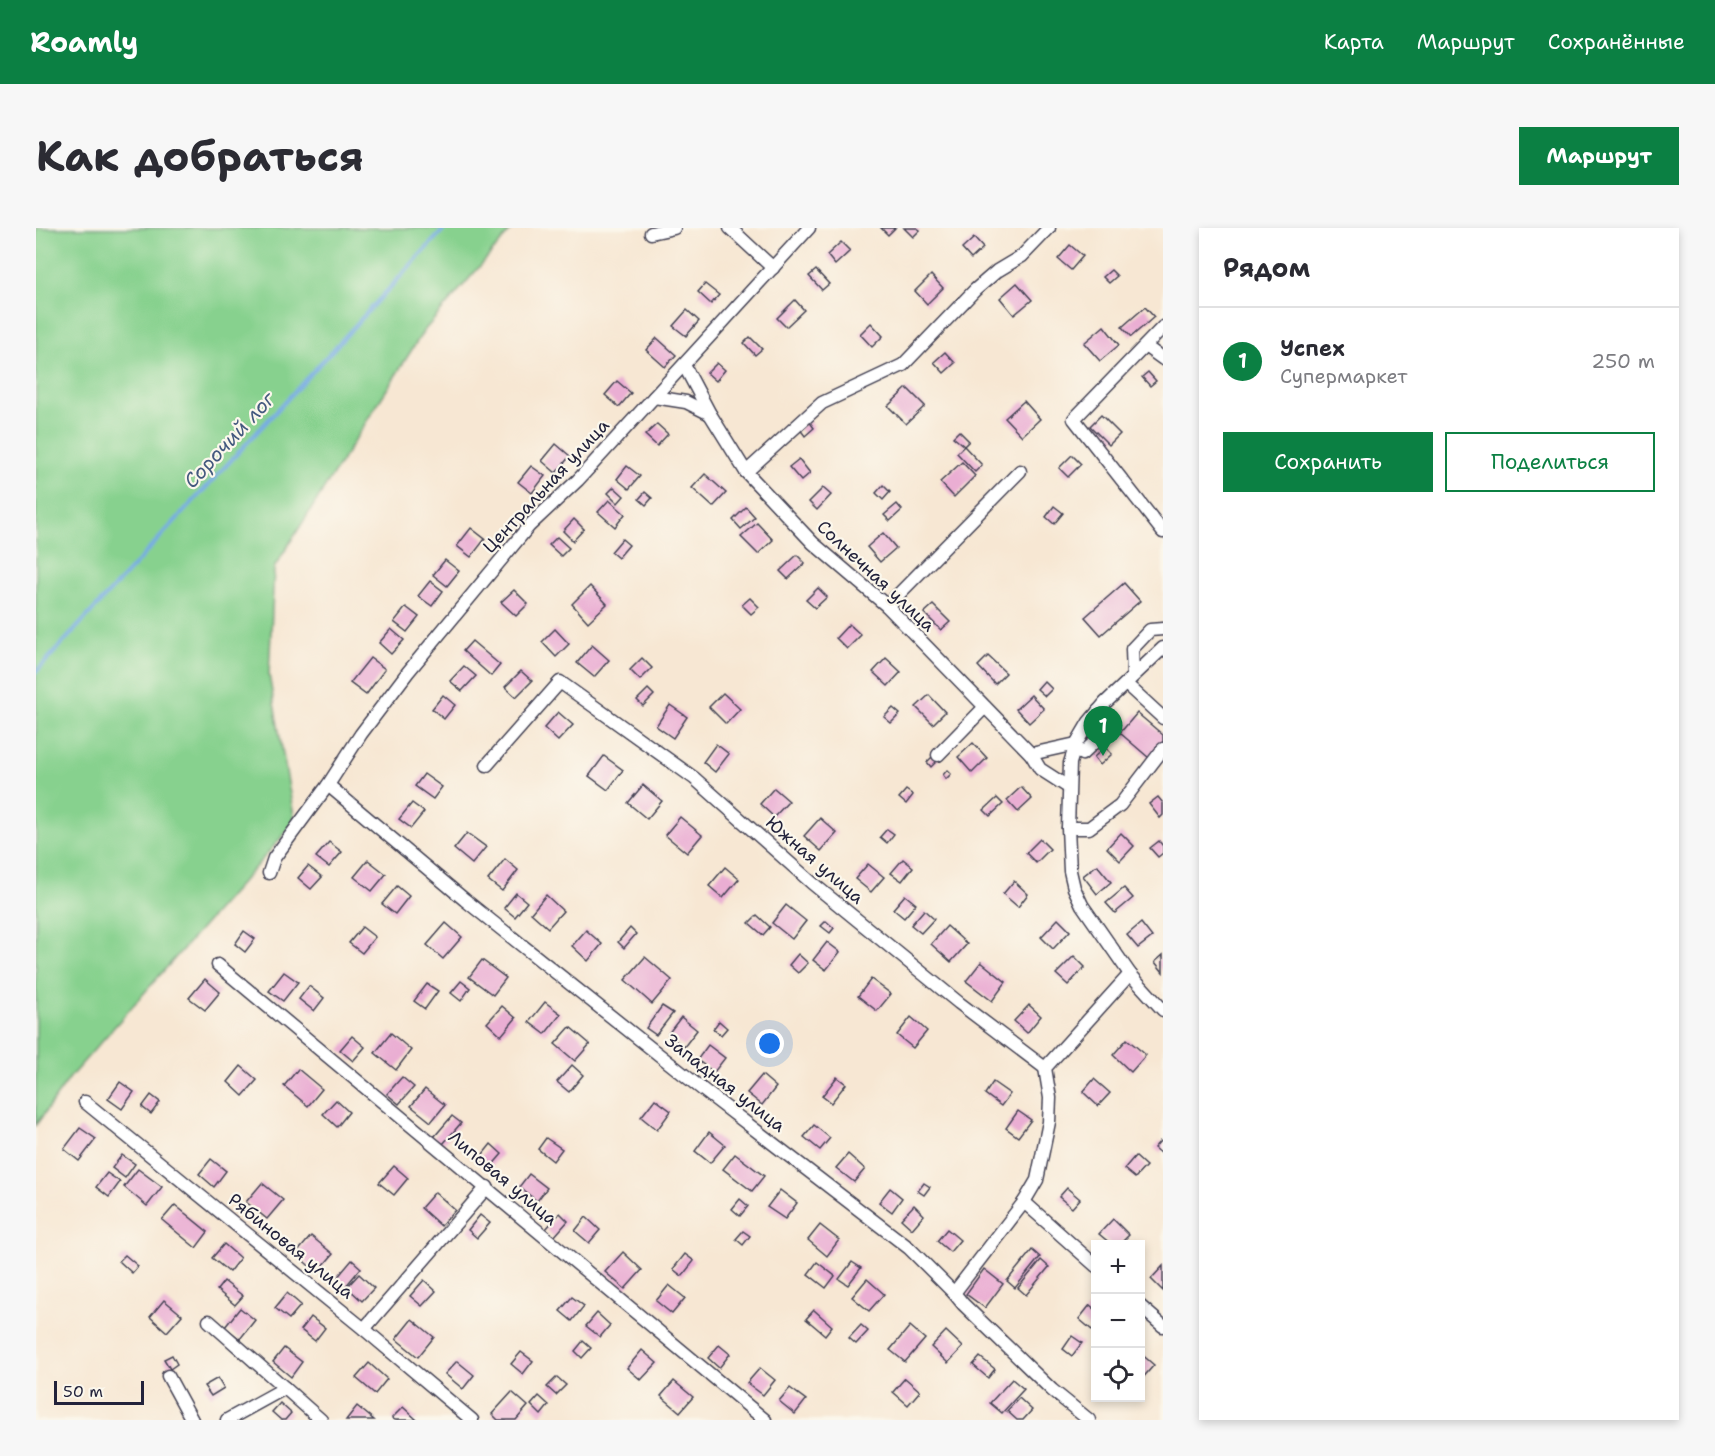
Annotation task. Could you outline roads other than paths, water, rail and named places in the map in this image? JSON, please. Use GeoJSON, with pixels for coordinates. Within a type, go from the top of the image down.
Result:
{"type":"FeatureCollection","features":[{"type":"Feature","properties":{"kind":"street"},"geometry":{"type":"LineString","coordinates":[[651,233],[674,228]]}},
{"type":"Feature","properties":{"kind":"street"},"geometry":{"type":"LineString","coordinates":[[730,228],[773,268]]}},
{"type":"Feature","properties":{"kind":"street","name":"Центральная улица"},"geometry":{"type":"LineString","coordinates":[[269,873],[274,858],[408,672],[514,543],[578,480],[810,228]]}},
{"type":"Feature","properties":{"kind":"street"},"geometry":{"type":"LineString","coordinates":[[746,472],[822,403],[903,365],[975,290],[997,271],[1022,256],[1049,228]]}},
{"type":"Feature","properties":{"kind":"street"},"geometry":{"type":"LineString","coordinates":[[1163,327],[1074,419],[1163,532]]}},
{"type":"Feature","properties":{"kind":"street"},"geometry":{"type":"LineString","coordinates":[[1145,346],[1163,359]]}},
{"type":"Feature","properties":{"kind":"street","name":"Солнечная улица"},"geometry":{"type":"LineString","coordinates":[[684,365],[710,414],[746,472],[813,543],[887,606],[1031,754],[1041,769],[1068,787]]}},
{"type":"Feature","properties":{"kind":"street"},"geometry":{"type":"LineString","coordinates":[[654,397],[686,402],[710,414]]}},
{"type":"Feature","properties":{"kind":"street"},"geometry":{"type":"LineString","coordinates":[[887,606],[1020,471]]}},
{"type":"Feature","properties":{"kind":"street"},"geometry":{"type":"LineString","coordinates":[[1163,629],[1150,630],[1132,649],[1129,680],[1163,718]]}},
{"type":"Feature","properties":{"kind":"street"},"geometry":{"type":"LineString","coordinates":[[1163,648],[1098,711],[1075,747],[1070,763],[1068,787],[1070,871],[1074,888],[1082,905],[1130,974],[1163,1010]]}},
{"type":"Feature","properties":{"kind":"street","name":"Южная улица"},"geometry":{"type":"LineString","coordinates":[[487,765],[560,682],[694,778],[822,890],[959,1003],[1046,1068]]}},
{"type":"Feature","properties":{"kind":"street"},"geometry":{"type":"LineString","coordinates":[[938,755],[985,707]]}},
{"type":"Feature","properties":{"kind":"street"},"geometry":{"type":"LineString","coordinates":[[1075,747],[1082,754],[1104,733],[1098,711]]}},
{"type":"Feature","properties":{"kind":"street"},"geometry":{"type":"LineString","coordinates":[[1031,754],[1075,747]]}},
{"type":"Feature","properties":{"kind":"street"},"geometry":{"type":"LineString","coordinates":[[1068,828],[1089,828],[1120,806],[1163,749]]}},
{"type":"Feature","properties":{"kind":"street","name":"Западная улица"},"geometry":{"type":"LineString","coordinates":[[328,785],[465,900],[702,1089],[909,1248],[963,1304],[1052,1389],[1089,1420]]}},
{"type":"Feature","properties":{"kind":"street","name":"Липовая улица"},"geometry":{"type":"LineString","coordinates":[[218,965],[765,1420]]}},
{"type":"Feature","properties":{"kind":"street"},"geometry":{"type":"LineString","coordinates":[[954,1293],[1024,1202],[1037,1180],[1049,1122],[1050,1098],[1046,1068],[1130,974]]}},
{"type":"Feature","properties":{"kind":"street","name":"Рябиновая улица"},"geometry":{"type":"LineString","coordinates":[[85,1102],[472,1420]]}},
{"type":"Feature","properties":{"kind":"street"},"geometry":{"type":"LineString","coordinates":[[364,1329],[487,1187]]}},
{"type":"Feature","properties":{"kind":"street"},"geometry":{"type":"LineString","coordinates":[[1024,1202],[1091,1262]]}},
{"type":"Feature","properties":{"kind":"street"},"geometry":{"type":"LineString","coordinates":[[1145,1310],[1163,1326]]}},
{"type":"Feature","properties":{"kind":"street"},"geometry":{"type":"LineString","coordinates":[[209,1321],[321,1420]]}},
{"type":"Feature","properties":{"kind":"street"},"geometry":{"type":"LineString","coordinates":[[168,1376],[192,1420]]}},
{"type":"Feature","properties":{"kind":"street"},"geometry":{"type":"LineString","coordinates":[[226,1420],[285,1388]]}},
{"type":"Feature","properties":{"kind":"waterway","name":"Сорочий лог"},"geometry":{"type":"LineString","coordinates":[[36,672],[445,228]]}},
{"type":"Feature","properties":{"kind":"place","name":"Успех"},"geometry":{"type":"Point","coordinates":[1103,756]}}]}
